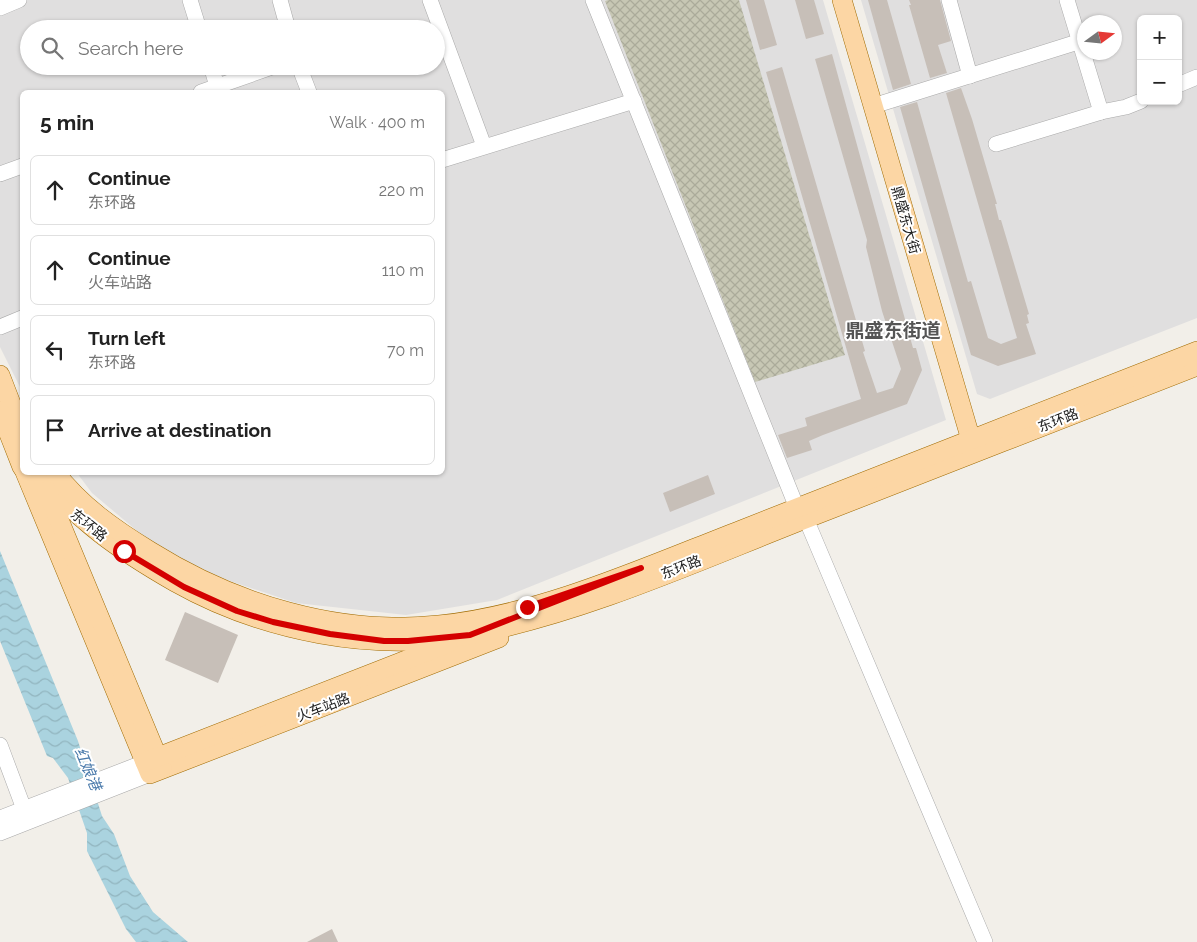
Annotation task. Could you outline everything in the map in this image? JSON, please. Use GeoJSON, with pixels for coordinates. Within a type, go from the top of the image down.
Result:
{"type":"FeatureCollection","features":[{"type":"Feature","properties":{"kind":"main road","name":"鼎盛东大街"},"geometry":{"type":"LineString","coordinates":[[842,0],[971,440]]}},
{"type":"Feature","properties":{"kind":"main road","name":"东环路"},"geometry":{"type":"LineString","coordinates":[[802,513],[971,440],[1197,351]]}},
{"type":"Feature","properties":{"kind":"main road","name":"东环路"},"geometry":{"type":"LineString","coordinates":[[43,475],[131,540],[190,575],[242,598],[332,621],[384,627],[408,627],[471,621],[643,575],[802,513],[1197,366]]}},
{"type":"Feature","properties":{"kind":"main road"},"geometry":{"type":"LineString","coordinates":[[0,376],[20,445]]}},
{"type":"Feature","properties":{"kind":"main road"},"geometry":{"type":"LineString","coordinates":[[14,424],[20,456]]}},
{"type":"Feature","properties":{"kind":"main road"},"geometry":{"type":"LineString","coordinates":[[41,475],[154,765]]}},
{"type":"Feature","properties":{"kind":"main road","name":"东环路"},"geometry":{"type":"LineString","coordinates":[[42,475],[71,511],[116,546],[184,587],[237,611],[273,622],[330,634],[384,641],[470,635]]}},
{"type":"Feature","properties":{"kind":"main road","name":"火车站路"},"geometry":{"type":"LineString","coordinates":[[154,765],[470,635],[643,575]]}},
{"type":"Feature","properties":{"kind":"main road","name":"火车站路"},"geometry":{"type":"LineString","coordinates":[[154,765],[643,575]]}},
{"type":"Feature","properties":{"kind":"street"},"geometry":{"type":"LineString","coordinates":[[0,8],[19,0]]}},
{"type":"Feature","properties":{"kind":"street"},"geometry":{"type":"LineString","coordinates":[[190,0],[196,20]]}},
{"type":"Feature","properties":{"kind":"street"},"geometry":{"type":"LineString","coordinates":[[280,0],[286,20]]}},
{"type":"Feature","properties":{"kind":"street"},"geometry":{"type":"LineString","coordinates":[[430,0],[437,20]]}},
{"type":"Feature","properties":{"kind":"street"},"geometry":{"type":"LineString","coordinates":[[593,0],[802,513],[984,942]]}},
{"type":"Feature","properties":{"kind":"street"},"geometry":{"type":"LineString","coordinates":[[949,0],[970,76]]}},
{"type":"Feature","properties":{"kind":"street"},"geometry":{"type":"LineString","coordinates":[[1067,0],[1077,29]]}},
{"type":"Feature","properties":{"kind":"street"},"geometry":{"type":"LineString","coordinates":[[445,41],[484,146]]}},
{"type":"Feature","properties":{"kind":"street"},"geometry":{"type":"LineString","coordinates":[[873,106],[1077,42]]}},
{"type":"Feature","properties":{"kind":"street"},"geometry":{"type":"LineString","coordinates":[[1087,60],[1102,112]]}},
{"type":"Feature","properties":{"kind":"street"},"geometry":{"type":"LineString","coordinates":[[214,75],[217,86]]}},
{"type":"Feature","properties":{"kind":"street"},"geometry":{"type":"LineString","coordinates":[[206,90],[249,75]]}},
{"type":"Feature","properties":{"kind":"street"},"geometry":{"type":"LineString","coordinates":[[302,75],[308,90]]}},
{"type":"Feature","properties":{"kind":"street"},"geometry":{"type":"LineString","coordinates":[[1182,83],[1197,77]]}},
{"type":"Feature","properties":{"kind":"street"},"geometry":{"type":"LineString","coordinates":[[445,159],[634,101]]}},
{"type":"Feature","properties":{"kind":"street"},"geometry":{"type":"LineString","coordinates":[[996,144],[1137,103]]}},
{"type":"Feature","properties":{"kind":"street"},"geometry":{"type":"LineString","coordinates":[[0,174],[20,167]]}},
{"type":"Feature","properties":{"kind":"street"},"geometry":{"type":"LineString","coordinates":[[0,327],[20,319]]}},
{"type":"Feature","properties":{"kind":"street"},"geometry":{"type":"LineString","coordinates":[[0,745],[24,809]]}},
{"type":"Feature","properties":{"kind":"street","name":"火车站路"},"geometry":{"type":"LineString","coordinates":[[0,833],[69,799],[154,765]]}},
{"type":"Feature","properties":{"kind":"street","name":"火车站路"},"geometry":{"type":"LineString","coordinates":[[0,818],[24,809],[69,799]]}},
{"type":"Feature","properties":{"kind":"shaded area"},"geometry":{"type":"Polygon","coordinates":[[[0,0],[823,0],[946,420],[497,600],[406,615],[296,603],[227,580],[161,551],[92,493],[78,475],[445,475],[445,90],[20,90],[20,387],[0,347],[0,0]]]}},
{"type":"Feature","properties":{"kind":"shaded area"},"geometry":{"type":"Polygon","coordinates":[[[739,0],[845,355],[755,382],[605,1],[739,0]]]}},
{"type":"Feature","properties":{"kind":"shaded area"},"geometry":{"type":"Polygon","coordinates":[[[861,0],[1197,0],[1197,318],[990,399],[977,394],[861,0]]]}},
{"type":"Feature","properties":{"kind":"water"},"geometry":{"type":"Polygon","coordinates":[[[0,551],[78,741],[102,816],[114,834],[130,876],[153,912],[188,942],[136,942],[126,929],[87,851],[87,833],[68,778],[53,758],[47,756],[0,641],[0,551]]]}},
{"type":"Feature","properties":{"kind":"building"},"geometry":{"type":"Polygon","coordinates":[[[746,0],[764,0],[777,45],[760,50],[746,0]]]}},
{"type":"Feature","properties":{"kind":"building"},"geometry":{"type":"Polygon","coordinates":[[[795,0],[814,0],[824,34],[806,39],[795,0]]]}},
{"type":"Feature","properties":{"kind":"building"},"geometry":{"type":"Polygon","coordinates":[[[868,0],[887,0],[911,84],[893,90],[868,0]]]}},
{"type":"Feature","properties":{"kind":"building"},"geometry":{"type":"Polygon","coordinates":[[[909,0],[940,0],[951,41],[938,45],[947,73],[930,78],[909,0]]]}},
{"type":"Feature","properties":{"kind":"building"},"geometry":{"type":"Polygon","coordinates":[[[832,54],[913,348],[916,348],[922,370],[907,404],[809,441],[812,450],[787,458],[778,435],[807,426],[805,418],[861,399],[766,72],[782,67],[865,351],[863,352],[877,393],[893,388],[901,369],[882,311],[866,247],[867,240],[815,59],[832,54]]]}},
{"type":"Feature","properties":{"kind":"building"},"geometry":{"type":"Polygon","coordinates":[[[961,88],[997,204],[995,204],[999,220],[1001,220],[1029,314],[1027,315],[1029,323],[1026,324],[1036,354],[998,366],[971,355],[900,107],[917,102],[968,282],[971,281],[988,338],[1001,344],[1017,338],[946,93],[961,88]]]}},
{"type":"Feature","properties":{"kind":"building"},"geometry":{"type":"Polygon","coordinates":[[[708,475],[715,494],[670,512],[663,493],[708,475]]]}},
{"type":"Feature","properties":{"kind":"building"},"geometry":{"type":"Polygon","coordinates":[[[185,612],[238,635],[218,683],[165,660],[185,612]]]}},
{"type":"Feature","properties":{"kind":"building"},"geometry":{"type":"Polygon","coordinates":[[[332,929],[338,942],[307,942],[332,929]]]}},
{"type":"Feature","properties":{"kind":"district","name":"鼎盛东街道"},"geometry":{"type":"Point","coordinates":[893,330]}},
{"type":"Feature","properties":{"kind":"route"},"geometry":{"type":"LineString","coordinates":[[124,551],[184,587],[237,611],[273,622],[330,634],[384,641],[440,639],[470,635],[641,568],[527,607]]}},
{"type":"Feature","properties":{"kind":"water label","name":"红娘港"},"geometry":{"type":"Point","coordinates":[88,769]}}]}
